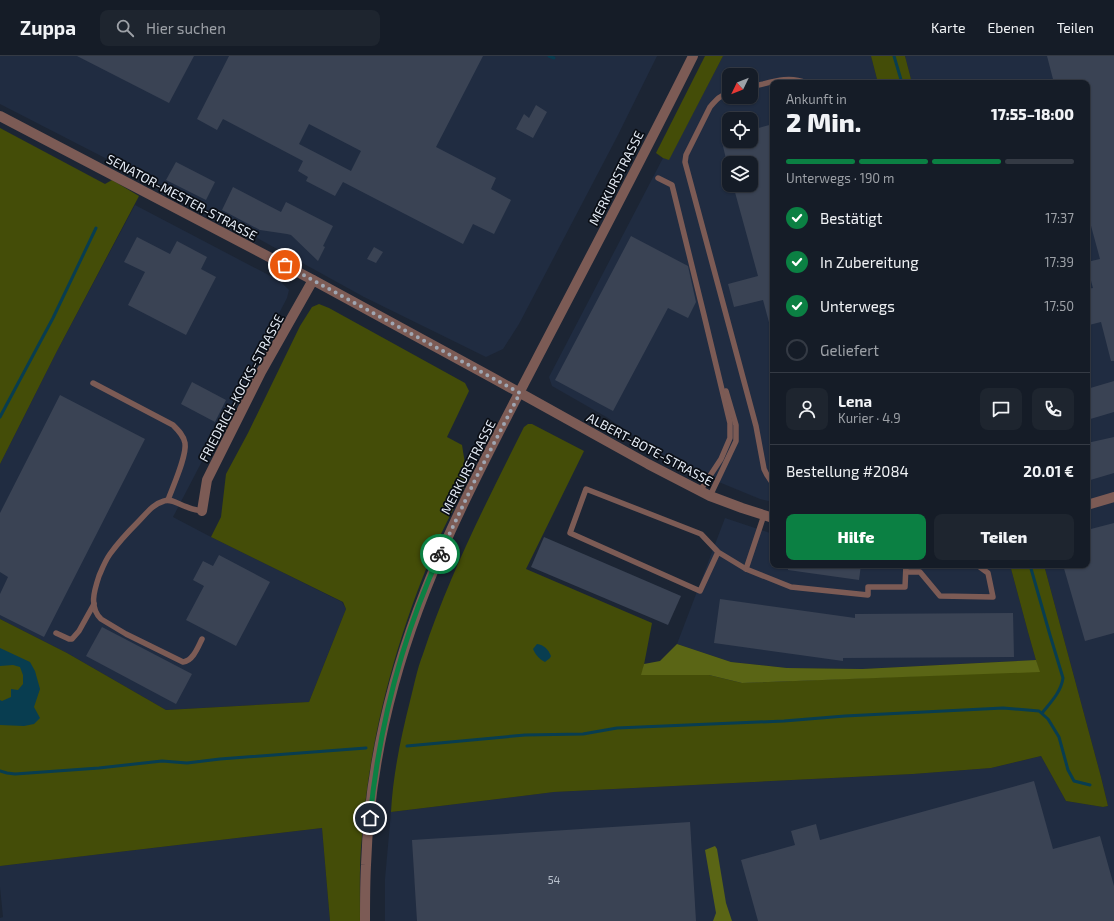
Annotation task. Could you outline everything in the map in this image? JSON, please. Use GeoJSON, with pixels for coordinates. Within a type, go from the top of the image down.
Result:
{"type":"FeatureCollection","features":[{"type":"Feature","properties":{"kind":"street","name":"MERKURSTRASSE"},"geometry":{"type":"LineString","coordinates":[[365,921],[366,863],[372,794],[378,755],[394,684],[421,600],[436,562],[472,485],[693,56]]}},
{"type":"Feature","properties":{"kind":"street","name":"SENATOR-MESTER-STRASSE"},"geometry":{"type":"LineString","coordinates":[[0,116],[313,280],[520,393]]}},
{"type":"Feature","properties":{"kind":"street","name":"FRIEDRICH-KOCKS-STRASSE"},"geometry":{"type":"LineString","coordinates":[[202,511],[207,480],[261,372],[313,280]]}},
{"type":"Feature","properties":{"kind":"street","name":"ALBERT-BOTE-STRASSE"},"geometry":{"type":"LineString","coordinates":[[520,393],[648,464],[710,496],[769,517]]}},
{"type":"Feature","properties":{"kind":"street"},"geometry":{"type":"LineString","coordinates":[[1090,504],[1114,498]]}},
{"type":"Feature","properties":{"kind":"lane"},"geometry":{"type":"LineString","coordinates":[[778,80],[794,80]]}},
{"type":"Feature","properties":{"kind":"lane"},"geometry":{"type":"LineString","coordinates":[[758,85],[770,82]]}},
{"type":"Feature","properties":{"kind":"lane"},"geometry":{"type":"LineString","coordinates":[[722,96],[715,100],[710,107],[686,155],[685,162],[756,426],[764,469],[770,480]]}},
{"type":"Feature","properties":{"kind":"lane"},"geometry":{"type":"LineString","coordinates":[[658,178],[672,185],[730,423],[730,438],[721,459],[700,491]]}},
{"type":"Feature","properties":{"kind":"lane"},"geometry":{"type":"LineString","coordinates":[[710,496],[736,440],[736,425],[711,343]]}},
{"type":"Feature","properties":{"kind":"lane"},"geometry":{"type":"LineString","coordinates":[[93,383],[173,425],[184,438],[184,456],[168,500]]}},
{"type":"Feature","properties":{"kind":"lane"},"geometry":{"type":"LineString","coordinates":[[718,552],[700,591],[570,533],[586,489],[701,534],[718,552],[746,569],[791,587],[868,595],[868,587],[905,587],[906,568]]}},
{"type":"Feature","properties":{"kind":"lane"},"geometry":{"type":"LineString","coordinates":[[202,511],[185,507],[168,500],[156,504],[124,536],[109,555],[95,589],[94,604],[98,616],[101,619],[126,634],[183,662],[187,662],[190,659],[202,639]]}},
{"type":"Feature","properties":{"kind":"lane"},"geometry":{"type":"LineString","coordinates":[[746,569],[769,517]]}},
{"type":"Feature","properties":{"kind":"lane"},"geometry":{"type":"LineString","coordinates":[[906,572],[920,572],[940,596],[993,597],[988,573],[981,568]]}},
{"type":"Feature","properties":{"kind":"lane"},"geometry":{"type":"LineString","coordinates":[[56,632],[69,639],[72,639],[79,631],[94,604]]}},
{"type":"Feature","properties":{"kind":"shaded area"},"geometry":{"type":"Polygon","coordinates":[[[0,56],[657,56],[618,135],[519,324],[503,349],[486,357],[364,297],[210,212],[0,104],[0,56]]]}},
{"type":"Feature","properties":{"kind":"shaded area"},"geometry":{"type":"Polygon","coordinates":[[[723,56],[871,56],[877,80],[770,80],[770,501],[760,499],[692,471],[654,450],[608,418],[552,386],[549,377],[663,158],[669,159],[723,56]]]}},
{"type":"Feature","properties":{"kind":"shaded area"},"geometry":{"type":"Polygon","coordinates":[[[905,56],[1114,56],[1114,921],[385,921],[385,879],[391,812],[554,792],[913,774],[991,768],[1041,756],[1066,801],[1103,807],[1108,806],[1045,568],[1090,568],[1090,80],[911,80],[905,56]]]}},
{"type":"Feature","properties":{"kind":"shaded area"},"geometry":{"type":"Polygon","coordinates":[[[135,205],[280,281],[289,290],[287,298],[173,517],[342,602],[346,609],[309,702],[166,710],[67,653],[0,619],[0,464],[57,351],[135,205]]]}},
{"type":"Feature","properties":{"kind":"shaded area"},"geometry":{"type":"Polygon","coordinates":[[[725,518],[770,533],[770,568],[1011,568],[1036,660],[862,669],[787,668],[731,662],[677,644],[725,518]]]}},
{"type":"Feature","properties":{"kind":"shaded area"},"geometry":{"type":"Polygon","coordinates":[[[537,644],[542,645],[549,651],[551,656],[545,662],[535,653],[533,649],[537,644]]]}},
{"type":"Feature","properties":{"kind":"shaded area"},"geometry":{"type":"Polygon","coordinates":[[[0,648],[30,662],[35,671],[40,689],[34,707],[40,718],[34,724],[24,726],[0,725],[0,700],[2,701],[11,697],[11,689],[18,690],[23,684],[23,675],[20,667],[13,665],[0,666],[0,648]]]}},
{"type":"Feature","properties":{"kind":"shaded area"},"geometry":{"type":"Polygon","coordinates":[[[322,828],[330,921],[0,921],[0,918],[3,917],[0,887],[0,866],[322,828]]]}},
{"type":"Feature","properties":{"kind":"green space"},"geometry":{"type":"Polygon","coordinates":[[[705,56],[723,56],[669,160],[663,158],[656,153],[705,56]]]}},
{"type":"Feature","properties":{"kind":"green space"},"geometry":{"type":"Polygon","coordinates":[[[871,56],[905,56],[911,80],[877,80],[871,56]]]}},
{"type":"Feature","properties":{"kind":"green space"},"geometry":{"type":"Polygon","coordinates":[[[0,128],[105,184],[112,180],[139,196],[57,351],[0,464],[0,128]]]}},
{"type":"Feature","properties":{"kind":"green space"},"geometry":{"type":"Polygon","coordinates":[[[319,304],[329,308],[465,383],[469,391],[447,437],[462,445],[466,470],[470,474],[440,536],[411,608],[388,683],[379,721],[366,797],[362,836],[360,868],[360,921],[330,921],[322,828],[0,866],[0,619],[67,653],[166,710],[309,702],[346,609],[343,602],[211,537],[221,517],[226,474],[248,433],[300,326],[312,307],[319,304]]]}},
{"type":"Feature","properties":{"kind":"green space"},"geometry":{"type":"Polygon","coordinates":[[[528,424],[532,424],[584,451],[526,569],[652,623],[642,675],[709,675],[742,683],[1039,671],[1011,568],[1045,568],[1108,806],[1103,807],[1066,801],[1041,756],[991,768],[913,774],[554,792],[391,812],[396,770],[407,715],[421,660],[433,625],[469,539],[524,427],[528,424]]]}},
{"type":"Feature","properties":{"kind":"green space"},"geometry":{"type":"Polygon","coordinates":[[[677,644],[731,662],[787,668],[862,669],[1036,660],[1040,672],[742,683],[709,675],[641,675],[644,664],[660,661],[677,644]]]}},
{"type":"Feature","properties":{"kind":"green space"},"geometry":{"type":"Polygon","coordinates":[[[715,846],[717,849],[726,903],[732,921],[713,921],[716,913],[705,850],[715,846]]]}},
{"type":"Feature","properties":{"kind":"building"},"geometry":{"type":"Polygon","coordinates":[[[77,56],[194,56],[169,103],[77,56]]]}},
{"type":"Feature","properties":{"kind":"building"},"geometry":{"type":"Polygon","coordinates":[[[229,56],[483,56],[436,147],[496,178],[491,189],[511,200],[494,234],[473,224],[463,244],[343,182],[335,196],[306,181],[308,177],[298,171],[303,161],[223,119],[217,130],[197,119],[229,56]],[[309,124],[299,144],[351,171],[361,151],[309,124]]]}},
{"type":"Feature","properties":{"kind":"building"},"geometry":{"type":"Polygon","coordinates":[[[1047,56],[1114,56],[1114,361],[1111,361],[1101,322],[1090,325],[1090,288],[1093,288],[1090,277],[1090,261],[1100,259],[1090,222],[1090,80],[1053,80],[1047,56]]]}},
{"type":"Feature","properties":{"kind":"building"},"geometry":{"type":"Polygon","coordinates":[[[536,105],[547,112],[533,138],[516,129],[524,114],[529,118],[536,105]]]}},
{"type":"Feature","properties":{"kind":"building"},"geometry":{"type":"Polygon","coordinates":[[[770,125],[770,326],[763,300],[734,307],[728,284],[758,276],[735,192],[758,192],[758,156],[725,156],[723,148],[758,148],[758,128],[770,125]]]}},
{"type":"Feature","properties":{"kind":"building"},"geometry":{"type":"Polygon","coordinates":[[[176,162],[215,182],[206,200],[166,180],[176,162]]]}},
{"type":"Feature","properties":{"kind":"building"},"geometry":{"type":"Polygon","coordinates":[[[233,187],[281,212],[286,202],[333,226],[323,246],[325,247],[318,261],[291,235],[260,230],[222,210],[233,187]]]}},
{"type":"Feature","properties":{"kind":"building"},"geometry":{"type":"Polygon","coordinates":[[[631,236],[688,266],[696,302],[688,318],[668,308],[613,411],[555,380],[631,236]]]}},
{"type":"Feature","properties":{"kind":"building"},"geometry":{"type":"Polygon","coordinates":[[[137,237],[170,254],[177,241],[207,257],[201,269],[216,277],[186,335],[128,305],[145,272],[124,262],[137,237]]]}},
{"type":"Feature","properties":{"kind":"building"},"geometry":{"type":"Polygon","coordinates":[[[374,247],[383,252],[376,263],[367,259],[374,247]]]}},
{"type":"Feature","properties":{"kind":"building"},"geometry":{"type":"Polygon","coordinates":[[[1114,381],[1114,412],[1090,419],[1090,388],[1114,381]]]}},
{"type":"Feature","properties":{"kind":"building"},"geometry":{"type":"Polygon","coordinates":[[[192,382],[226,400],[215,422],[181,404],[192,382]]]}},
{"type":"Feature","properties":{"kind":"building"},"geometry":{"type":"Polygon","coordinates":[[[60,395],[145,439],[44,637],[0,615],[0,594],[8,577],[0,572],[0,513],[60,395]]]}},
{"type":"Feature","properties":{"kind":"building"},"geometry":{"type":"Polygon","coordinates":[[[1114,437],[1114,473],[1090,480],[1090,442],[1114,437]]]}},
{"type":"Feature","properties":{"kind":"building"},"geometry":{"type":"Polygon","coordinates":[[[1114,523],[1114,633],[1085,641],[1064,568],[1090,568],[1090,529],[1114,523]]]}},
{"type":"Feature","properties":{"kind":"building"},"geometry":{"type":"Polygon","coordinates":[[[544,537],[681,596],[668,625],[531,567],[544,537]]]}},
{"type":"Feature","properties":{"kind":"building"},"geometry":{"type":"Polygon","coordinates":[[[219,555],[270,582],[236,646],[186,620],[204,586],[193,580],[203,561],[213,566],[219,555]]]}},
{"type":"Feature","properties":{"kind":"building"},"geometry":{"type":"Polygon","coordinates":[[[788,568],[861,568],[859,580],[788,570],[788,568]]]}},
{"type":"Feature","properties":{"kind":"building"},"geometry":{"type":"Polygon","coordinates":[[[720,599],[855,618],[855,614],[1013,613],[1014,657],[843,658],[843,661],[714,643],[720,599]]]}},
{"type":"Feature","properties":{"kind":"building"},"geometry":{"type":"Polygon","coordinates":[[[102,627],[192,674],[176,704],[86,656],[102,627]]]}},
{"type":"Feature","properties":{"kind":"building"},"geometry":{"type":"Polygon","coordinates":[[[1034,781],[1053,849],[1100,836],[1114,886],[1114,921],[758,921],[741,860],[795,845],[791,831],[816,824],[820,840],[1034,781]]]}},
{"type":"Feature","properties":{"kind":"building"},"geometry":{"type":"Polygon","coordinates":[[[690,822],[696,921],[417,921],[412,840],[690,822]]]}},
{"type":"Feature","properties":{"kind":"waterway"},"geometry":{"type":"LineString","coordinates":[[549,56],[554,58]]}},
{"type":"Feature","properties":{"kind":"waterway"},"geometry":{"type":"LineString","coordinates":[[894,56],[901,80]]}},
{"type":"Feature","properties":{"kind":"waterway"},"geometry":{"type":"LineString","coordinates":[[0,417],[53,318],[96,228]]}},
{"type":"Feature","properties":{"kind":"waterway"},"geometry":{"type":"LineString","coordinates":[[1031,568],[1063,678],[1058,692],[1042,713]]}},
{"type":"Feature","properties":{"kind":"waterway"},"geometry":{"type":"LineString","coordinates":[[407,746],[525,735],[583,734],[617,728],[784,721],[845,716],[1003,708],[1039,711],[1048,719],[1059,737],[1068,770],[1074,781],[1090,785]]}},
{"type":"Feature","properties":{"kind":"waterway"},"geometry":{"type":"LineString","coordinates":[[0,771],[15,774],[99,768],[162,761],[187,763],[220,759],[366,748]]}},
{"type":"Feature","properties":{"kind":"way so far"},"geometry":{"type":"LineString","coordinates":[[285,265],[520,393],[476,478],[440,554]]}},
{"type":"Feature","properties":{"kind":"route"},"geometry":{"type":"LineString","coordinates":[[370,818],[377,762],[394,684],[421,600],[440,554]]}}]}
